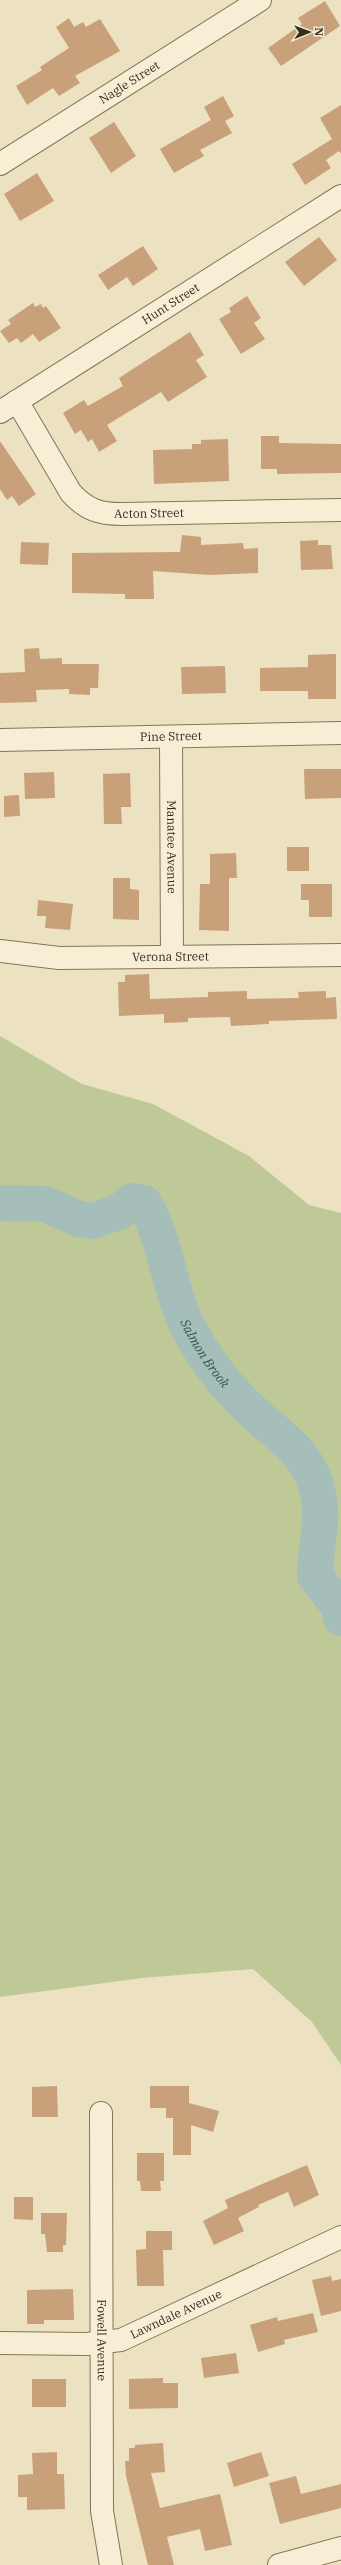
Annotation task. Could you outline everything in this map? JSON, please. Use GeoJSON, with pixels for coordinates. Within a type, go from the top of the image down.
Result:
{"type":"FeatureCollection","features":[{"type":"Feature","properties":{"kind":"street","name":"Nagle Street"},"geometry":{"type":"LineString","coordinates":[[0,164],[260,0]]}},
{"type":"Feature","properties":{"kind":"street","name":"Hunt Street"},"geometry":{"type":"LineString","coordinates":[[9,407],[341,196]]}},
{"type":"Feature","properties":{"kind":"street","name":"Acton Street"},"geometry":{"type":"LineString","coordinates":[[9,407],[71,493],[83,506],[93,511],[122,514],[341,510]]}},
{"type":"Feature","properties":{"kind":"street","name":"Pine Street"},"geometry":{"type":"LineString","coordinates":[[0,740],[341,733]]}},
{"type":"Feature","properties":{"kind":"street","name":"Manatee Avenue"},"geometry":{"type":"LineString","coordinates":[[171,737],[172,957]]}},
{"type":"Feature","properties":{"kind":"street","name":"Verona Street"},"geometry":{"type":"LineString","coordinates":[[0,951],[58,958],[341,955]]}},
{"type":"Feature","properties":{"kind":"street","name":"Fowell Avenue"},"geometry":{"type":"LineString","coordinates":[[101,2113],[103,2342],[102,2511],[112,2565]]}},
{"type":"Feature","properties":{"kind":"street","name":"Lawndale Avenue"},"geometry":{"type":"LineString","coordinates":[[0,2343],[103,2342],[121,2340],[341,2237]]}},
{"type":"Feature","properties":{"kind":"street"},"geometry":{"type":"LineString","coordinates":[[279,2565],[341,2548]]}},
{"type":"Feature","properties":{"kind":"green space"},"geometry":{"type":"Polygon","coordinates":[[[0,1036],[82,1084],[153,1104],[249,1156],[309,1205],[341,1213],[341,2065],[312,2022],[253,1969],[142,1978],[0,1997],[0,1036]]]}},
{"type":"Feature","properties":{"kind":"building"},"geometry":{"type":"Polygon","coordinates":[[[325,1],[340,26],[281,66],[268,48],[302,24],[298,18],[325,1]]]}},
{"type":"Feature","properties":{"kind":"building"},"geometry":{"type":"Polygon","coordinates":[[[69,18],[74,27],[83,22],[86,27],[100,19],[120,51],[75,76],[80,83],[59,96],[53,88],[27,105],[16,86],[42,70],[40,67],[69,48],[56,27],[69,18]]]}},
{"type":"Feature","properties":{"kind":"building"},"geometry":{"type":"Polygon","coordinates":[[[223,96],[234,116],[225,121],[232,133],[200,150],[204,156],[174,173],[160,149],[211,120],[204,107],[223,96]]]}},
{"type":"Feature","properties":{"kind":"building"},"geometry":{"type":"Polygon","coordinates":[[[341,105],[341,154],[339,151],[326,160],[331,168],[305,185],[292,164],[332,139],[320,118],[341,105]]]}},
{"type":"Feature","properties":{"kind":"building"},"geometry":{"type":"Polygon","coordinates":[[[114,122],[136,156],[111,173],[89,138],[114,122]]]}},
{"type":"Feature","properties":{"kind":"building"},"geometry":{"type":"Polygon","coordinates":[[[37,173],[54,201],[20,221],[4,194],[37,173]]]}},
{"type":"Feature","properties":{"kind":"building"},"geometry":{"type":"Polygon","coordinates":[[[319,237],[337,260],[304,286],[285,262],[319,237]]]}},
{"type":"Feature","properties":{"kind":"building"},"geometry":{"type":"Polygon","coordinates":[[[143,246],[158,269],[133,286],[127,277],[108,290],[98,275],[143,246]]]}},
{"type":"Feature","properties":{"kind":"building"},"geometry":{"type":"Polygon","coordinates":[[[247,296],[261,318],[254,323],[265,339],[241,354],[219,319],[231,312],[229,308],[247,296]]]}},
{"type":"Feature","properties":{"kind":"building"},"geometry":{"type":"Polygon","coordinates":[[[33,303],[35,307],[41,304],[43,308],[46,306],[61,328],[39,342],[33,334],[21,343],[17,338],[9,343],[0,331],[11,324],[8,320],[33,303]]]}},
{"type":"Feature","properties":{"kind":"building"},"geometry":{"type":"Polygon","coordinates":[[[190,332],[204,355],[196,360],[207,377],[168,402],[161,392],[107,425],[117,441],[99,452],[92,439],[88,442],[81,430],[75,434],[63,413],[84,400],[88,406],[123,386],[119,378],[190,332]]]}},
{"type":"Feature","properties":{"kind":"building"},"geometry":{"type":"Polygon","coordinates":[[[261,436],[279,436],[279,443],[341,444],[341,473],[277,474],[277,469],[261,469],[261,436]]]}},
{"type":"Feature","properties":{"kind":"building"},"geometry":{"type":"Polygon","coordinates":[[[228,439],[229,481],[154,484],[153,450],[192,449],[192,444],[201,444],[201,440],[228,439]]]}},
{"type":"Feature","properties":{"kind":"building"},"geometry":{"type":"Polygon","coordinates":[[[0,441],[36,494],[19,506],[12,496],[7,500],[0,489],[0,441]]]}},
{"type":"Feature","properties":{"kind":"building"},"geometry":{"type":"Polygon","coordinates":[[[182,535],[201,537],[201,545],[243,543],[244,549],[258,548],[258,573],[210,575],[153,571],[154,599],[125,599],[125,594],[72,593],[72,553],[180,552],[182,535]]]}},
{"type":"Feature","properties":{"kind":"building"},"geometry":{"type":"Polygon","coordinates":[[[318,540],[318,545],[331,545],[333,569],[301,570],[300,541],[318,540]]]}},
{"type":"Feature","properties":{"kind":"building"},"geometry":{"type":"Polygon","coordinates":[[[21,542],[49,543],[48,565],[20,564],[21,542]]]}},
{"type":"Feature","properties":{"kind":"building"},"geometry":{"type":"Polygon","coordinates":[[[39,648],[40,659],[62,658],[62,664],[99,664],[98,688],[90,688],[90,695],[69,694],[69,689],[36,690],[37,702],[0,703],[0,673],[25,672],[24,649],[39,648]]]}},
{"type":"Feature","properties":{"kind":"building"},"geometry":{"type":"Polygon","coordinates":[[[336,654],[336,699],[308,699],[308,691],[260,691],[260,668],[308,667],[308,655],[336,654]]]}},
{"type":"Feature","properties":{"kind":"building"},"geometry":{"type":"Polygon","coordinates":[[[225,666],[226,693],[182,694],[181,667],[225,666]]]}},
{"type":"Feature","properties":{"kind":"building"},"geometry":{"type":"Polygon","coordinates":[[[304,769],[341,769],[341,798],[305,799],[304,769]]]}},
{"type":"Feature","properties":{"kind":"building"},"geometry":{"type":"Polygon","coordinates":[[[54,772],[55,798],[25,799],[24,773],[54,772]]]}},
{"type":"Feature","properties":{"kind":"building"},"geometry":{"type":"Polygon","coordinates":[[[130,773],[131,807],[121,807],[122,824],[104,824],[103,774],[130,773]]]}},
{"type":"Feature","properties":{"kind":"building"},"geometry":{"type":"Polygon","coordinates":[[[19,795],[20,816],[4,817],[4,796],[19,795]]]}},
{"type":"Feature","properties":{"kind":"building"},"geometry":{"type":"Polygon","coordinates":[[[287,847],[309,847],[309,871],[287,871],[287,847]]]}},
{"type":"Feature","properties":{"kind":"building"},"geometry":{"type":"Polygon","coordinates":[[[236,853],[237,878],[229,878],[229,931],[199,930],[200,884],[210,884],[210,854],[236,853]]]}},
{"type":"Feature","properties":{"kind":"building"},"geometry":{"type":"Polygon","coordinates":[[[113,878],[130,878],[130,889],[139,890],[139,920],[113,919],[113,878]]]}},
{"type":"Feature","properties":{"kind":"building"},"geometry":{"type":"Polygon","coordinates":[[[301,884],[332,884],[332,917],[309,917],[309,900],[301,900],[301,884]]]}},
{"type":"Feature","properties":{"kind":"building"},"geometry":{"type":"Polygon","coordinates":[[[38,900],[73,904],[70,930],[45,928],[46,916],[37,916],[38,900]]]}},
{"type":"Feature","properties":{"kind":"building"},"geometry":{"type":"Polygon","coordinates":[[[149,974],[150,999],[208,997],[208,992],[247,991],[247,999],[299,998],[298,992],[326,991],[326,998],[336,997],[337,1019],[269,1021],[269,1024],[231,1026],[230,1017],[188,1018],[188,1022],[164,1023],[164,1014],[119,1016],[118,982],[125,982],[125,975],[149,974]]]}},
{"type":"Feature","properties":{"kind":"building"},"geometry":{"type":"Polygon","coordinates":[[[57,2086],[58,2117],[32,2117],[32,2087],[57,2086]]]}},
{"type":"Feature","properties":{"kind":"building"},"geometry":{"type":"Polygon","coordinates":[[[150,2086],[189,2086],[189,2103],[219,2111],[213,2132],[191,2125],[191,2155],[173,2155],[173,2118],[166,2118],[166,2108],[150,2108],[150,2086]]]}},
{"type":"Feature","properties":{"kind":"building"},"geometry":{"type":"Polygon","coordinates":[[[137,2153],[164,2153],[164,2181],[160,2181],[161,2191],[141,2191],[140,2181],[137,2181],[137,2153]]]}},
{"type":"Feature","properties":{"kind":"building"},"geometry":{"type":"Polygon","coordinates":[[[307,2165],[319,2195],[294,2207],[288,2192],[258,2205],[259,2207],[238,2218],[244,2231],[214,2245],[203,2221],[228,2208],[225,2200],[307,2165]]]}},
{"type":"Feature","properties":{"kind":"building"},"geometry":{"type":"Polygon","coordinates":[[[14,2197],[33,2197],[33,2220],[14,2219],[14,2197]]]}},
{"type":"Feature","properties":{"kind":"building"},"geometry":{"type":"Polygon","coordinates":[[[41,2213],[67,2213],[66,2245],[63,2245],[63,2252],[47,2252],[45,2234],[41,2234],[41,2213]]]}},
{"type":"Feature","properties":{"kind":"building"},"geometry":{"type":"Polygon","coordinates":[[[146,2231],[172,2231],[172,2250],[163,2250],[164,2286],[137,2286],[136,2250],[146,2249],[146,2231]]]}},
{"type":"Feature","properties":{"kind":"building"},"geometry":{"type":"Polygon","coordinates":[[[331,2276],[332,2281],[341,2279],[341,2311],[321,2316],[312,2280],[331,2276]]]}},
{"type":"Feature","properties":{"kind":"building"},"geometry":{"type":"Polygon","coordinates":[[[73,2289],[74,2320],[44,2320],[44,2324],[27,2324],[27,2290],[73,2289]]]}},
{"type":"Feature","properties":{"kind":"building"},"geometry":{"type":"Polygon","coordinates":[[[313,2313],[318,2332],[284,2340],[285,2344],[258,2352],[250,2325],[277,2317],[278,2321],[313,2313]]]}},
{"type":"Feature","properties":{"kind":"building"},"geometry":{"type":"Polygon","coordinates":[[[236,2353],[239,2373],[204,2378],[201,2358],[236,2353]]]}},
{"type":"Feature","properties":{"kind":"building"},"geometry":{"type":"Polygon","coordinates":[[[163,2378],[163,2383],[178,2383],[178,2408],[129,2409],[129,2379],[163,2378]]]}},
{"type":"Feature","properties":{"kind":"building"},"geometry":{"type":"Polygon","coordinates":[[[32,2379],[66,2379],[66,2407],[32,2407],[32,2379]]]}},
{"type":"Feature","properties":{"kind":"building"},"geometry":{"type":"Polygon","coordinates":[[[163,2443],[165,2472],[151,2473],[160,2508],[220,2494],[232,2545],[205,2551],[200,2529],[167,2537],[174,2565],[148,2565],[126,2476],[125,2461],[129,2461],[129,2448],[135,2448],[135,2445],[163,2443]]]}},
{"type":"Feature","properties":{"kind":"building"},"geometry":{"type":"Polygon","coordinates":[[[57,2452],[57,2474],[64,2474],[65,2509],[27,2510],[27,2497],[18,2497],[18,2475],[33,2474],[32,2453],[57,2452]]]}},
{"type":"Feature","properties":{"kind":"building"},"geometry":{"type":"Polygon","coordinates":[[[261,2452],[269,2476],[234,2487],[227,2463],[261,2452]]]}},
{"type":"Feature","properties":{"kind":"building"},"geometry":{"type":"Polygon","coordinates":[[[296,2476],[301,2494],[341,2484],[341,2508],[280,2524],[269,2483],[296,2476]]]}},
{"type":"Feature","properties":{"kind":"waterway","name":"Salmon Brook"},"geometry":{"type":"LineString","coordinates":[[0,1203],[45,1204],[79,1219],[92,1221],[119,1212],[133,1201],[144,1203],[158,1234],[182,1314],[202,1352],[233,1392],[294,1449],[303,1459],[310,1471],[316,1484],[320,1509],[315,1576],[338,1605],[341,1618]]}}]}
